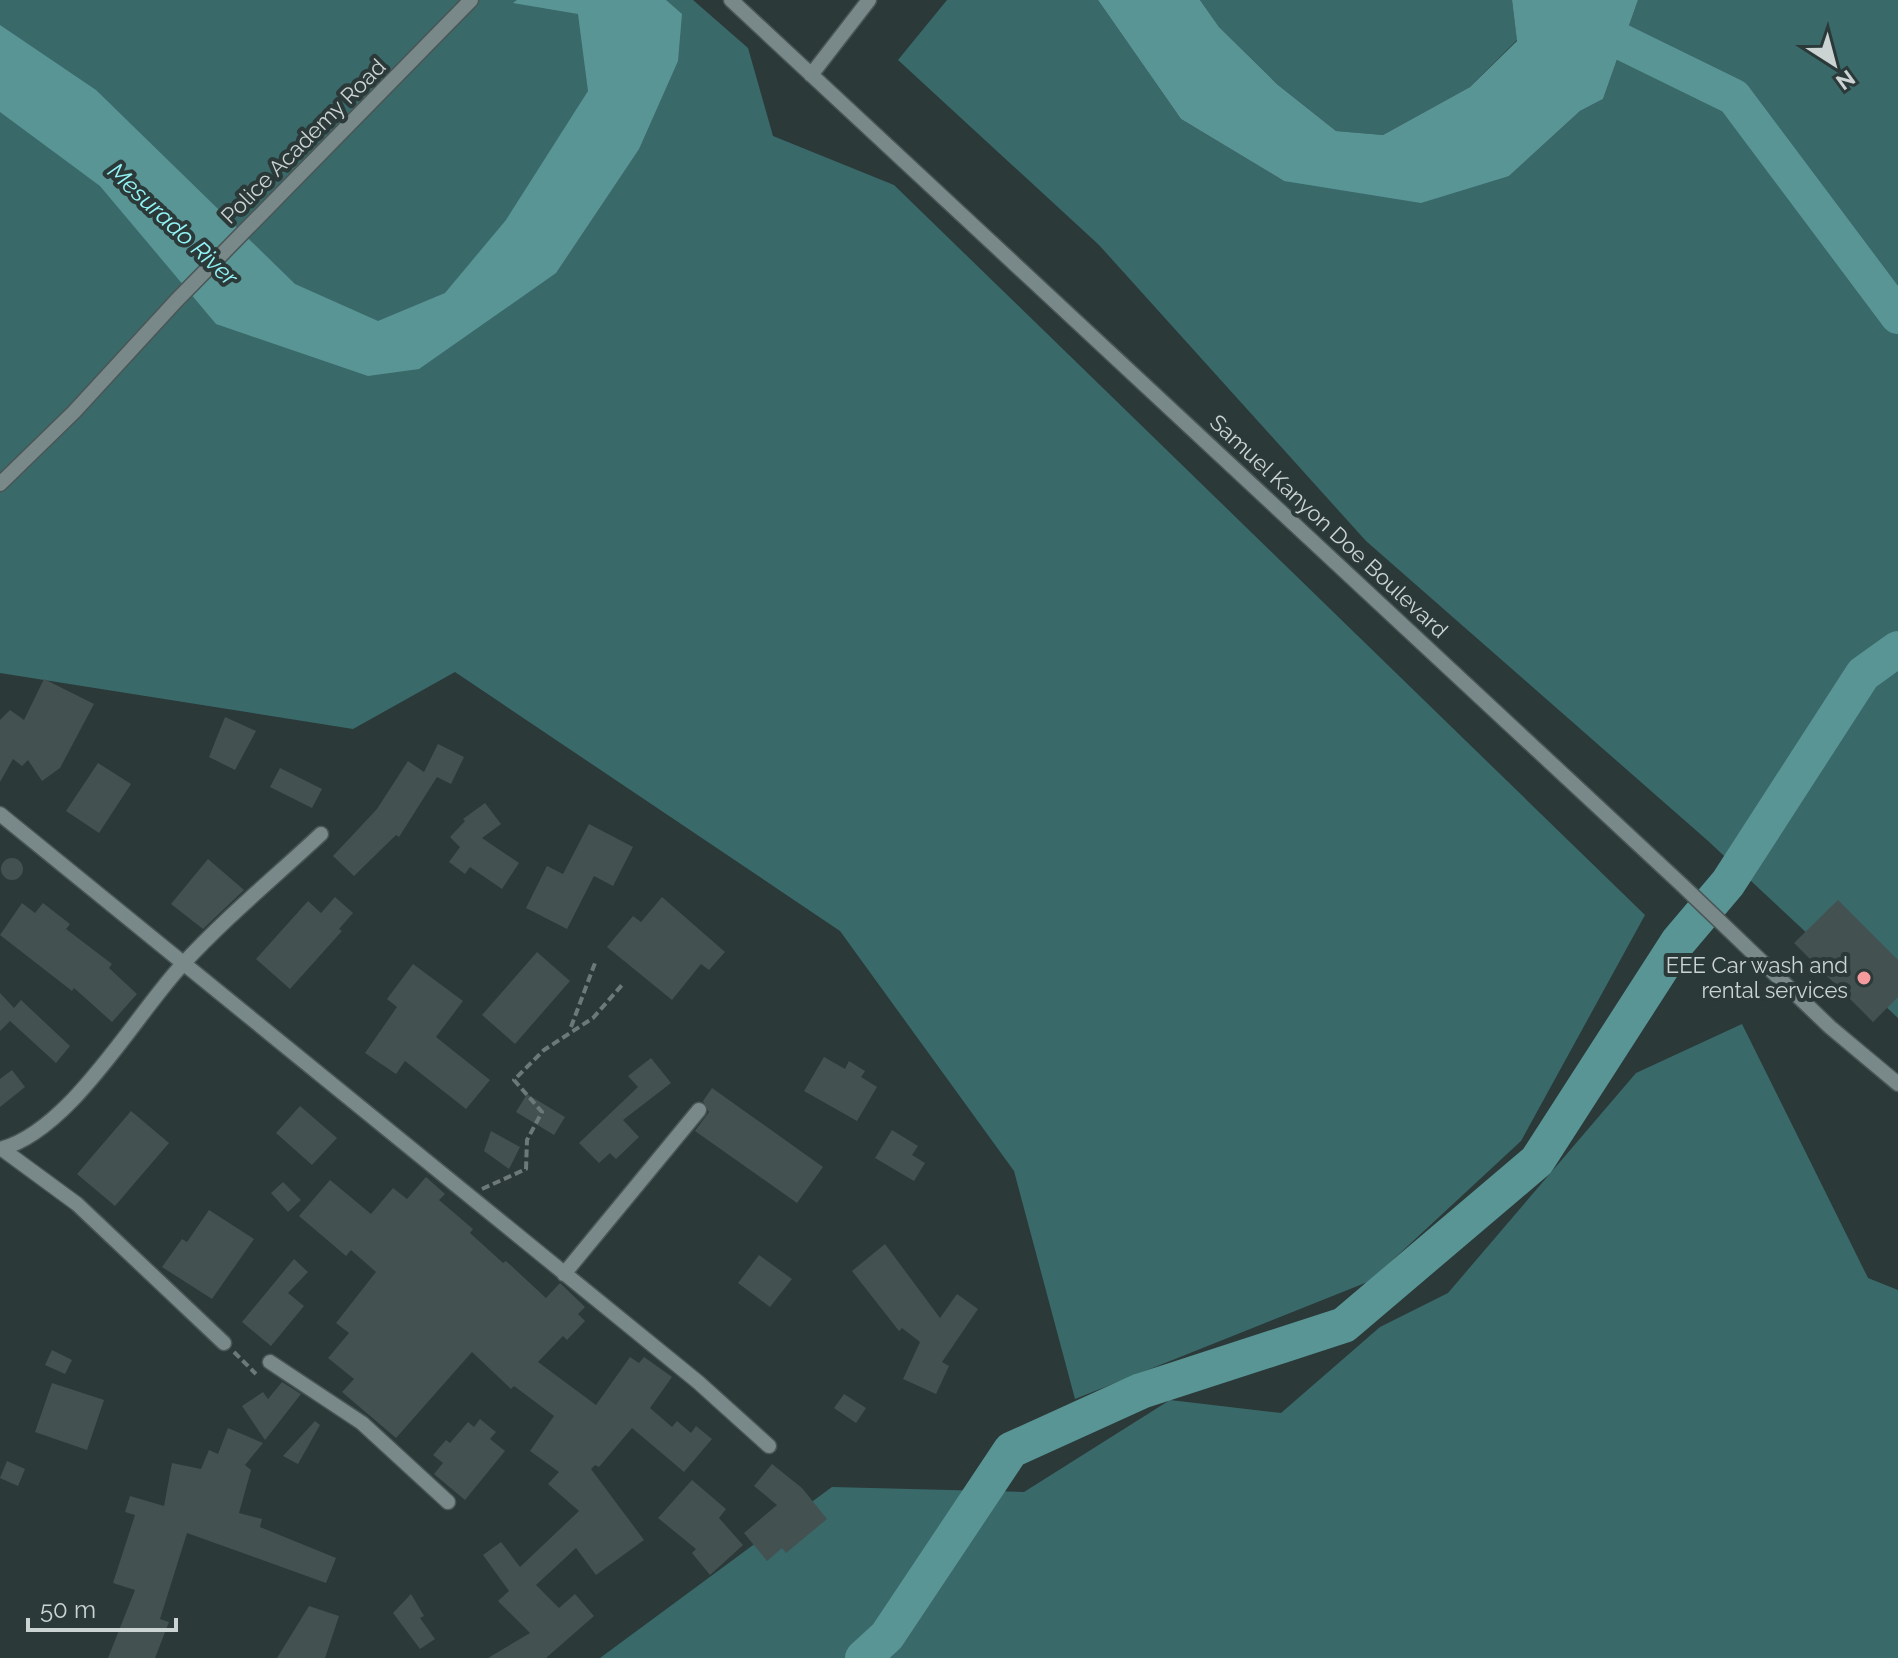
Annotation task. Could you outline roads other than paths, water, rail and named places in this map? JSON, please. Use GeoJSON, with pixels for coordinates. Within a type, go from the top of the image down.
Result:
{"type":"FeatureCollection","features":[{"type":"Feature","properties":{"kind":"street","name":"Police Academy Road"},"geometry":{"type":"LineString","coordinates":[[0,484],[74,412],[176,301],[471,0]]}},
{"type":"Feature","properties":{"kind":"street","name":"Samuel Kanyon Doe Boulevard"},"geometry":{"type":"LineString","coordinates":[[731,0],[1682,885],[1830,1027],[1898,1084]]}},
{"type":"Feature","properties":{"kind":"street"},"geometry":{"type":"LineString","coordinates":[[811,75],[869,0]]}},
{"type":"Feature","properties":{"kind":"street"},"geometry":{"type":"LineString","coordinates":[[0,814],[465,1196],[698,1382],[769,1446]]}},
{"type":"Feature","properties":{"kind":"street"},"geometry":{"type":"LineString","coordinates":[[1,1149],[30,1138],[59,1115],[183,964],[321,834]]}},
{"type":"Feature","properties":{"kind":"street"},"geometry":{"type":"LineString","coordinates":[[564,1274],[699,1110]]}},
{"type":"Feature","properties":{"kind":"street"},"geometry":{"type":"LineString","coordinates":[[1,1149],[77,1204],[224,1343]]}},
{"type":"Feature","properties":{"kind":"street"},"geometry":{"type":"LineString","coordinates":[[270,1362],[362,1423],[448,1502]]}},
{"type":"Feature","properties":{"kind":"water","name":"Mesurado River"},"geometry":{"type":"Polygon","coordinates":[[[517,0],[666,0],[682,14],[678,61],[639,149],[556,273],[419,369],[368,376],[216,324],[100,186],[0,112],[0,25],[96,90],[295,284],[378,321],[445,293],[506,220],[588,91],[578,14],[513,3],[517,0]]]}},
{"type":"Feature","properties":{"kind":"water"},"geometry":{"type":"Polygon","coordinates":[[[1098,0],[1200,0],[1219,27],[1278,85],[1336,131],[1383,135],[1470,87],[1517,41],[1512,0],[1638,0],[1603,99],[1580,111],[1509,176],[1421,203],[1284,181],[1181,119],[1098,0]]]}},
{"type":"Feature","properties":{"kind":"waterway"},"geometry":{"type":"LineString","coordinates":[[1591,27],[1734,97],[1898,316]]}},
{"type":"Feature","properties":{"kind":"waterway"},"geometry":{"type":"LineString","coordinates":[[863,1658],[887,1636],[1011,1450],[1141,1391],[1344,1325],[1537,1161],[1678,942],[1728,883],[1863,674],[1898,649]]}},
{"type":"Feature","properties":{"kind":"place","name":"EEE Car wash and rental services"},"geometry":{"type":"Point","coordinates":[1864,978]}}]}
